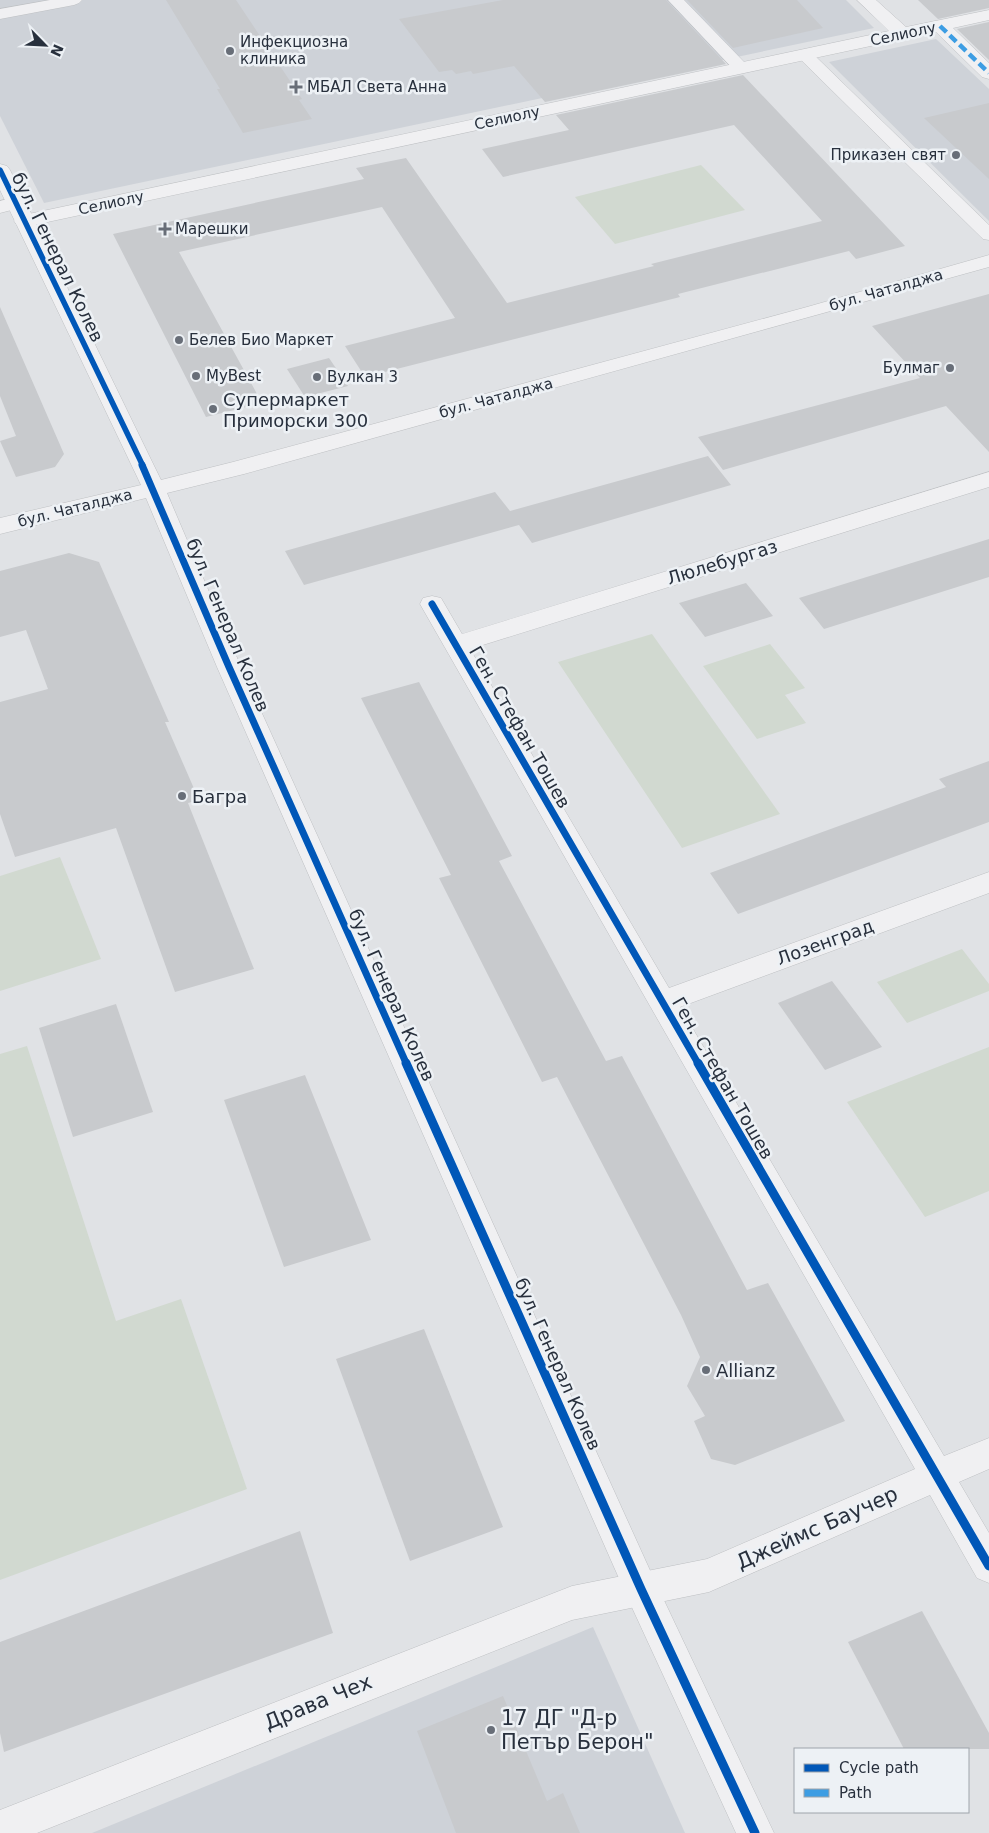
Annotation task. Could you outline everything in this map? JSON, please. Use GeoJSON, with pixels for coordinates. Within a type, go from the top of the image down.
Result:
{"type":"FeatureCollection","features":[{"type":"Feature","properties":{"kind":"street"},"geometry":{"type":"LineString","coordinates":[[866,0],[903,34]]}},
{"type":"Feature","properties":{"kind":"street","name":"Селиолу"},"geometry":{"type":"LineString","coordinates":[[13,210],[742,69],[989,15]]}},
{"type":"Feature","properties":{"kind":"street"},"geometry":{"type":"LineString","coordinates":[[940,26],[989,73]]}},
{"type":"Feature","properties":{"kind":"street","name":"бул. Генерал Колев"},"geometry":{"type":"LineString","coordinates":[[0,170],[13,210],[154,489],[228,667],[641,1589],[755,1833]]}},
{"type":"Feature","properties":{"kind":"street","name":"бул. Чаталджа"},"geometry":{"type":"LineString","coordinates":[[0,526],[236,469],[575,377],[989,261]]}},
{"type":"Feature","properties":{"kind":"street","name":"Люлебургаз"},"geometry":{"type":"LineString","coordinates":[[455,645],[989,480]]}},
{"type":"Feature","properties":{"kind":"street","name":"Ген. Стефан Тошев"},"geometry":{"type":"LineString","coordinates":[[432,604],[989,1566]]}},
{"type":"Feature","properties":{"kind":"street","name":"Лозенград"},"geometry":{"type":"LineString","coordinates":[[662,1002],[989,882]]}},
{"type":"Feature","properties":{"kind":"street","name":"Джеймс Баучер"},"geometry":{"type":"LineString","coordinates":[[641,1589],[709,1575],[989,1453]]}},
{"type":"Feature","properties":{"kind":"street","name":"Драва Чех"},"geometry":{"type":"LineString","coordinates":[[0,1829],[572,1603],[641,1589]]}},
{"type":"Feature","properties":{"kind":"lane"},"geometry":{"type":"LineString","coordinates":[[0,4],[19,0]]}},
{"type":"Feature","properties":{"kind":"lane"},"geometry":{"type":"LineString","coordinates":[[0,14],[74,0]]}},
{"type":"Feature","properties":{"kind":"lane"},"geometry":{"type":"LineString","coordinates":[[676,0],[742,69]]}},
{"type":"Feature","properties":{"kind":"lane"},"geometry":{"type":"LineString","coordinates":[[805,55],[989,234]]}},
{"type":"Feature","properties":{"kind":"shaded area","name":"МБАЛ Света Анна"},"geometry":{"type":"Polygon","coordinates":[[[0,0],[846,0],[874,28],[44,203],[0,116],[0,0]]]}},
{"type":"Feature","properties":{"kind":"shaded area","name":"Приказен свят"},"geometry":{"type":"Polygon","coordinates":[[[936,39],[989,89],[989,221],[829,62],[936,39]]]}},
{"type":"Feature","properties":{"kind":"shaded area"},"geometry":{"type":"Polygon","coordinates":[[[701,165],[745,210],[615,244],[575,197],[701,165]]]}},
{"type":"Feature","properties":{"kind":"shaded area"},"geometry":{"type":"Polygon","coordinates":[[[652,634],[780,814],[682,848],[558,662],[652,634]]]}},
{"type":"Feature","properties":{"kind":"shaded area"},"geometry":{"type":"Polygon","coordinates":[[[770,644],[805,688],[785,695],[806,723],[757,739],[703,666],[770,644]]]}},
{"type":"Feature","properties":{"kind":"shaded area"},"geometry":{"type":"Polygon","coordinates":[[[60,857],[101,959],[0,991],[0,876],[60,857]]]}},
{"type":"Feature","properties":{"kind":"shaded area"},"geometry":{"type":"Polygon","coordinates":[[[962,949],[989,984],[989,991],[907,1023],[877,982],[962,949]]]}},
{"type":"Feature","properties":{"kind":"shaded area"},"geometry":{"type":"Polygon","coordinates":[[[27,1046],[116,1321],[181,1299],[247,1489],[0,1580],[0,1054],[27,1046]]]}},
{"type":"Feature","properties":{"kind":"shaded area"},"geometry":{"type":"Polygon","coordinates":[[[989,1047],[989,1191],[925,1217],[847,1102],[989,1047]]]}},
{"type":"Feature","properties":{"kind":"shaded area","name":"17 ДГ \"Д-р Петър Берон\""},"geometry":{"type":"Polygon","coordinates":[[[593,1627],[685,1833],[92,1833],[593,1627]]]}},
{"type":"Feature","properties":{"kind":"building","name":"Инфекциозна клиника"},"geometry":{"type":"Polygon","coordinates":[[[166,0],[236,0],[302,99],[299,100],[312,119],[243,133],[217,89],[220,89],[166,0]]]}},
{"type":"Feature","properties":{"kind":"building"},"geometry":{"type":"Polygon","coordinates":[[[503,0],[666,0],[726,64],[545,102],[514,66],[473,74],[471,71],[456,74],[452,70],[439,72],[399,19],[503,0]]]}},
{"type":"Feature","properties":{"kind":"building"},"geometry":{"type":"Polygon","coordinates":[[[687,0],[797,0],[823,28],[733,48],[687,0]]]}},
{"type":"Feature","properties":{"kind":"building"},"geometry":{"type":"Polygon","coordinates":[[[918,0],[989,0],[989,8],[938,19],[918,0]]]}},
{"type":"Feature","properties":{"kind":"building"},"geometry":{"type":"Polygon","coordinates":[[[989,22],[989,60],[957,29],[989,22]]]}},
{"type":"Feature","properties":{"kind":"building"},"geometry":{"type":"Polygon","coordinates":[[[743,75],[905,246],[856,259],[849,251],[678,294],[680,297],[365,377],[345,346],[455,318],[382,207],[179,252],[262,403],[206,417],[113,234],[364,179],[356,168],[406,158],[507,303],[822,221],[734,125],[503,177],[482,149],[569,130],[556,115],[743,75]]]}},
{"type":"Feature","properties":{"kind":"building"},"geometry":{"type":"Polygon","coordinates":[[[989,103],[989,179],[924,118],[989,103]]]}},
{"type":"Feature","properties":{"kind":"building"},"geometry":{"type":"Polygon","coordinates":[[[989,294],[989,452],[946,406],[723,470],[698,437],[920,378],[872,326],[989,294]]]}},
{"type":"Feature","properties":{"kind":"building"},"geometry":{"type":"Polygon","coordinates":[[[0,307],[64,454],[55,467],[16,477],[0,441],[16,436],[0,396],[0,307]]]}},
{"type":"Feature","properties":{"kind":"building","name":"Вулкан 3"},"geometry":{"type":"Polygon","coordinates":[[[329,358],[348,386],[305,397],[287,369],[329,358]]]}},
{"type":"Feature","properties":{"kind":"building"},"geometry":{"type":"Polygon","coordinates":[[[708,456],[731,485],[532,543],[519,525],[304,585],[285,551],[495,492],[510,511],[708,456]]]}},
{"type":"Feature","properties":{"kind":"building"},"geometry":{"type":"Polygon","coordinates":[[[989,539],[989,577],[824,629],[799,598],[989,539]]]}},
{"type":"Feature","properties":{"kind":"building"},"geometry":{"type":"Polygon","coordinates":[[[69,553],[99,562],[169,722],[165,722],[199,800],[188,803],[254,969],[175,992],[116,828],[15,857],[0,814],[0,702],[48,689],[26,630],[0,637],[0,571],[69,553]]]}},
{"type":"Feature","properties":{"kind":"building"},"geometry":{"type":"Polygon","coordinates":[[[746,583],[773,616],[705,637],[679,603],[746,583]]]}},
{"type":"Feature","properties":{"kind":"building"},"geometry":{"type":"Polygon","coordinates":[[[419,682],[512,856],[499,861],[606,1061],[622,1056],[747,1290],[768,1283],[845,1421],[735,1465],[711,1459],[694,1421],[705,1416],[687,1386],[700,1357],[681,1315],[557,1077],[542,1082],[439,878],[451,875],[361,698],[419,682]]]}},
{"type":"Feature","properties":{"kind":"building"},"geometry":{"type":"Polygon","coordinates":[[[989,761],[989,822],[738,914],[710,873],[946,787],[939,779],[989,761]]]}},
{"type":"Feature","properties":{"kind":"building"},"geometry":{"type":"Polygon","coordinates":[[[832,981],[882,1047],[825,1070],[778,1003],[832,981]]]}},
{"type":"Feature","properties":{"kind":"building"},"geometry":{"type":"Polygon","coordinates":[[[116,1004],[153,1112],[73,1137],[39,1028],[116,1004]]]}},
{"type":"Feature","properties":{"kind":"building"},"geometry":{"type":"Polygon","coordinates":[[[305,1075],[371,1240],[284,1267],[224,1100],[305,1075]]]}},
{"type":"Feature","properties":{"kind":"building"},"geometry":{"type":"Polygon","coordinates":[[[424,1329],[503,1527],[410,1561],[336,1359],[424,1329]]]}},
{"type":"Feature","properties":{"kind":"building"},"geometry":{"type":"Polygon","coordinates":[[[300,1531],[333,1633],[4,1752],[0,1733],[0,1642],[300,1531]]]}},
{"type":"Feature","properties":{"kind":"building"},"geometry":{"type":"Polygon","coordinates":[[[922,1611],[989,1733],[989,1749],[903,1748],[848,1642],[922,1611]]]}},
{"type":"Feature","properties":{"kind":"building"},"geometry":{"type":"Polygon","coordinates":[[[503,1696],[547,1801],[563,1793],[580,1833],[456,1833],[417,1731],[503,1696]]]}},
{"type":"Feature","properties":{"kind":"marked path"},"geometry":{"type":"LineString","coordinates":[[940,26],[989,73]]}},
{"type":"Feature","properties":{"kind":"cycle path"},"geometry":{"type":"LineString","coordinates":[[0,170],[154,489],[229,667],[641,1589],[755,1833]]}},
{"type":"Feature","properties":{"kind":"cycle path"},"geometry":{"type":"LineString","coordinates":[[432,604],[989,1566]]}},
{"type":"Feature","properties":{"kind":"place","name":"Инфекциозна клиника"},"geometry":{"type":"Point","coordinates":[230,51]}},
{"type":"Feature","properties":{"kind":"place","name":"МБАЛ Света Анна"},"geometry":{"type":"Point","coordinates":[296,87]}},
{"type":"Feature","properties":{"kind":"place","name":"Приказен свят"},"geometry":{"type":"Point","coordinates":[956,155]}},
{"type":"Feature","properties":{"kind":"place","name":"Марешки"},"geometry":{"type":"Point","coordinates":[165,229]}},
{"type":"Feature","properties":{"kind":"place","name":"Белев Био Маркет"},"geometry":{"type":"Point","coordinates":[179,340]}},
{"type":"Feature","properties":{"kind":"place","name":"Булмаг"},"geometry":{"type":"Point","coordinates":[950,368]}},
{"type":"Feature","properties":{"kind":"place","name":"MyBest"},"geometry":{"type":"Point","coordinates":[196,376]}},
{"type":"Feature","properties":{"kind":"place","name":"Вулкан 3"},"geometry":{"type":"Point","coordinates":[317,377]}},
{"type":"Feature","properties":{"kind":"place","name":"Супермаркет Приморски 300"},"geometry":{"type":"Point","coordinates":[213,409]}},
{"type":"Feature","properties":{"kind":"place","name":"Багра"},"geometry":{"type":"Point","coordinates":[182,796]}},
{"type":"Feature","properties":{"kind":"place","name":"Allianz"},"geometry":{"type":"Point","coordinates":[706,1370]}},
{"type":"Feature","properties":{"kind":"place","name":"17 ДГ \"Д-р Петър Берон\""},"geometry":{"type":"Point","coordinates":[491,1730]}}]}
